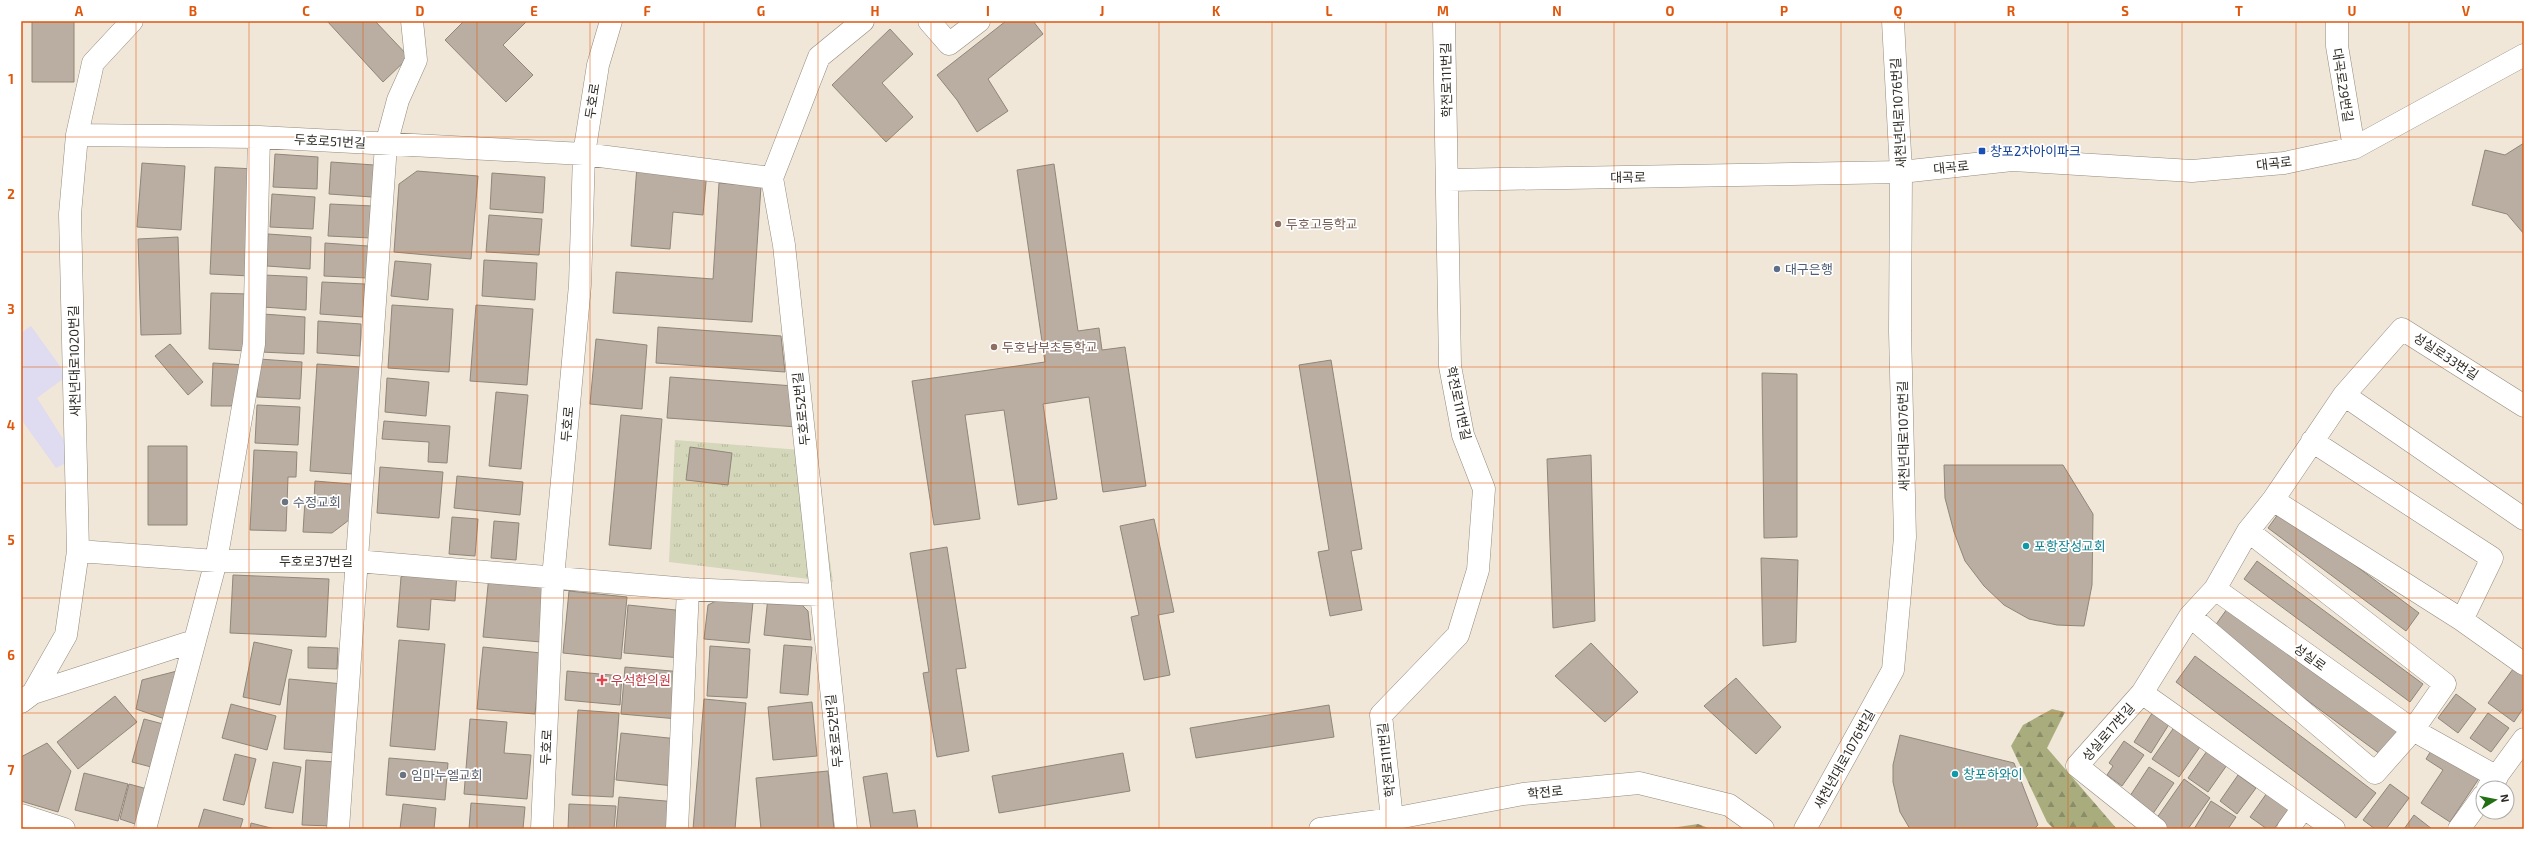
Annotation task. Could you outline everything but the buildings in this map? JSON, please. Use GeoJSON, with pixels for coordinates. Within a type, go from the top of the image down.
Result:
{"type":"FeatureCollection","features":[{"type":"Feature","properties":{"kind":"street","name":"새천년대로1020번길"},"geometry":{"type":"LineString","coordinates":[[27,697],[66,635],[78,551],[70,214],[76,135],[94,63],[132,21]]}},
{"type":"Feature","properties":{"kind":"street"},"geometry":{"type":"LineString","coordinates":[[338,829],[386,145],[398,100],[416,60],[412,21]]}},
{"type":"Feature","properties":{"kind":"street","name":"두호로"},"geometry":{"type":"LineString","coordinates":[[542,829],[553,578],[580,285],[584,154],[598,65],[611,21]]}},
{"type":"Feature","properties":{"kind":"street"},"geometry":{"type":"LineString","coordinates":[[584,154],[772,178],[819,57],[864,21]]}},
{"type":"Feature","properties":{"kind":"street"},"geometry":{"type":"LineString","coordinates":[[929,21],[948,44],[979,21]]}},
{"type":"Feature","properties":{"kind":"street","name":"학전로111번길"},"geometry":{"type":"LineString","coordinates":[[1392,819],[1381,715],[1458,635],[1478,570],[1484,489],[1463,435],[1450,366],[1448,180],[1444,21]]}},
{"type":"Feature","properties":{"kind":"street","name":"새천년대로1076번길"},"geometry":{"type":"LineString","coordinates":[[1805,829],[1893,670],[1905,537],[1900,331],[1901,172],[1893,21]]}},
{"type":"Feature","properties":{"kind":"street","name":"대곡로29번길"},"geometry":{"type":"LineString","coordinates":[[2337,21],[2337,46],[2354,148]]}},
{"type":"Feature","properties":{"kind":"street","name":"대곡로"},"geometry":{"type":"LineString","coordinates":[[1448,180],[1901,172],[2012,160],[2192,171],[2284,163],[2354,148],[2524,55]]}},
{"type":"Feature","properties":{"kind":"street","name":"두호로51번길"},"geometry":{"type":"LineString","coordinates":[[76,135],[259,137],[386,145],[584,154]]}},
{"type":"Feature","properties":{"kind":"street"},"geometry":{"type":"LineString","coordinates":[[144,829],[216,561],[254,344],[259,137]]}},
{"type":"Feature","properties":{"kind":"street","name":"두호로52번길"},"geometry":{"type":"LineString","coordinates":[[772,178],[784,245],[846,829]]}},
{"type":"Feature","properties":{"kind":"street","name":"성실로33번길"},"geometry":{"type":"LineString","coordinates":[[2344,395],[2402,328],[2524,406]]}},
{"type":"Feature","properties":{"kind":"street"},"geometry":{"type":"LineString","coordinates":[[2215,589],[2248,531],[2272,500],[2344,395],[2524,519]]}},
{"type":"Feature","properties":{"kind":"street"},"geometry":{"type":"LineString","coordinates":[[2312,441],[2492,558],[2462,620]]}},
{"type":"Feature","properties":{"kind":"street"},"geometry":{"type":"LineString","coordinates":[[2272,500],[2462,620],[2524,664]]}},
{"type":"Feature","properties":{"kind":"street"},"geometry":{"type":"LineString","coordinates":[[2190,616],[2375,773],[2413,730],[2444,684],[2248,531]]}},
{"type":"Feature","properties":{"kind":"street","name":"두호로37번길"},"geometry":{"type":"LineString","coordinates":[[78,551],[216,561],[356,561],[688,589],[820,595]]}},
{"type":"Feature","properties":{"kind":"street"},"geometry":{"type":"LineString","coordinates":[[677,829],[688,589]]}},
{"type":"Feature","properties":{"kind":"street","name":"성실로17번길"},"geometry":{"type":"LineString","coordinates":[[2156,829],[2078,766],[2142,693],[2190,616],[2215,589]]}},
{"type":"Feature","properties":{"kind":"street","name":"성실로"},"geometry":{"type":"LineString","coordinates":[[2215,589],[2413,730],[2490,780]]}},
{"type":"Feature","properties":{"kind":"street"},"geometry":{"type":"LineString","coordinates":[[27,697],[194,641]]}},
{"type":"Feature","properties":{"kind":"street","name":"성실로17번길"},"geometry":{"type":"LineString","coordinates":[[2142,693],[2334,829]]}},
{"type":"Feature","properties":{"kind":"street","name":"성실로"},"geometry":{"type":"LineString","coordinates":[[2494,780],[2524,739]]}},
{"type":"Feature","properties":{"kind":"street","name":"학전로"},"geometry":{"type":"LineString","coordinates":[[1320,829],[1392,819],[1523,794],[1640,783],[1728,805],[1763,829]]}},
{"type":"Feature","properties":{"kind":"street"},"geometry":{"type":"LineString","coordinates":[[2459,829],[2475,807]]}},
{"type":"Feature","properties":{"kind":"street"},"geometry":{"type":"LineString","coordinates":[[2288,829],[2303,808]]}},
{"type":"Feature","properties":{"kind":"street"},"geometry":{"type":"LineString","coordinates":[[21,815],[64,829]]}},
{"type":"Feature","properties":{"kind":"shaded area"},"geometry":{"type":"Polygon","coordinates":[[[31,326],[67,376],[37,398],[70,450],[68,462],[56,468],[21,419],[21,333],[31,326]]]}},
{"type":"Feature","properties":{"kind":"green space"},"geometry":{"type":"Polygon","coordinates":[[[675,440],[814,451],[833,582],[669,562],[675,440]]]}},
{"type":"Feature","properties":{"kind":"green space"},"geometry":{"type":"Polygon","coordinates":[[[2052,709],[2065,712],[2047,748],[2117,829],[2054,829],[2047,822],[2011,746],[2023,725],[2052,709]]]}},
{"type":"Feature","properties":{"kind":"green space"},"geometry":{"type":"Polygon","coordinates":[[[1698,824],[1711,829],[1665,829],[1698,824]]]}},
{"type":"Feature","properties":{"kind":"place","name":"창포2차아이파크"},"geometry":{"type":"Point","coordinates":[1982,151]}},
{"type":"Feature","properties":{"kind":"place","name":"두호고등학교"},"geometry":{"type":"Point","coordinates":[1278,224]}},
{"type":"Feature","properties":{"kind":"place","name":"대구은행"},"geometry":{"type":"Point","coordinates":[1777,269]}},
{"type":"Feature","properties":{"kind":"place","name":"두호남부초등학교"},"geometry":{"type":"Point","coordinates":[994,347]}},
{"type":"Feature","properties":{"kind":"place","name":"수정교회"},"geometry":{"type":"Point","coordinates":[285,502]}},
{"type":"Feature","properties":{"kind":"place","name":"포항장성교회"},"geometry":{"type":"Point","coordinates":[2026,546]}},
{"type":"Feature","properties":{"kind":"place","name":"우석한의원"},"geometry":{"type":"Point","coordinates":[602,680]}},
{"type":"Feature","properties":{"kind":"place","name":"창포하와이"},"geometry":{"type":"Point","coordinates":[1955,774]}},
{"type":"Feature","properties":{"kind":"place","name":"임마누엘교회"},"geometry":{"type":"Point","coordinates":[403,775]}}]}
